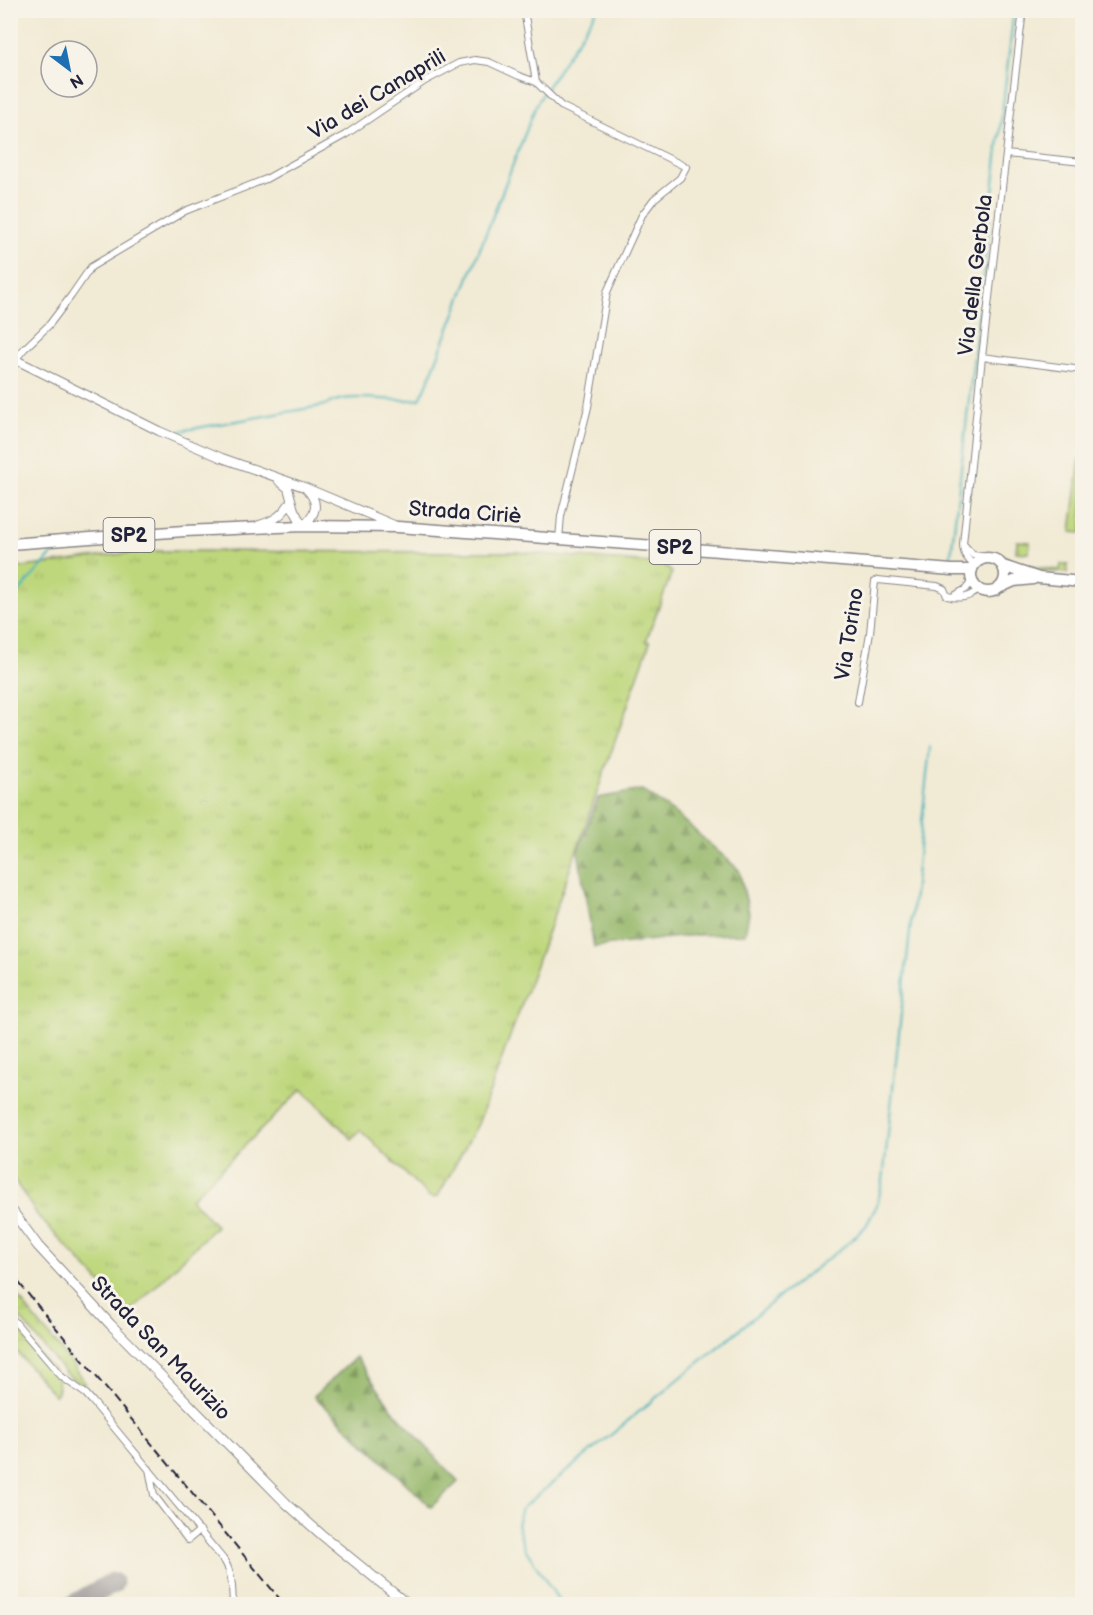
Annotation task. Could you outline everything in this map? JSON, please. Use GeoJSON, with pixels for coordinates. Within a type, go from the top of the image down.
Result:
{"type":"FeatureCollection","features":[{"type":"Feature","properties":{"kind":"main road","name":"Strada Ciriè"},"geometry":{"type":"LineString","coordinates":[[398,526],[952,570],[974,577]]}},
{"type":"Feature","properties":{"kind":"main road","name":"SP2"},"geometry":{"type":"LineString","coordinates":[[10,544],[247,528],[398,526]]}},
{"type":"Feature","properties":{"kind":"main road"},"geometry":{"type":"LineString","coordinates":[[1039,578],[1003,566],[994,558],[983,558],[974,577],[991,592],[1014,581],[1039,578],[1083,582]]}},
{"type":"Feature","properties":{"kind":"main road"},"geometry":{"type":"LineString","coordinates":[[1001,587],[1006,576],[1003,566]]}},
{"type":"Feature","properties":{"kind":"main road","name":"Strada San Maurizio"},"geometry":{"type":"LineString","coordinates":[[13,1211],[38,1246],[111,1325],[286,1503],[407,1605]]}},
{"type":"Feature","properties":{"kind":"street"},"geometry":{"type":"LineString","coordinates":[[524,10],[536,82]]}},
{"type":"Feature","properties":{"kind":"street","name":"Via della Gerbola"},"geometry":{"type":"LineString","coordinates":[[963,544],[982,357],[1023,10]]}},
{"type":"Feature","properties":{"kind":"street","name":"Via dei Canaprili"},"geometry":{"type":"LineString","coordinates":[[13,358],[49,326],[91,267],[185,211],[266,179],[345,135],[441,71],[459,63],[475,60],[489,62],[536,82],[561,106],[686,167],[680,178],[654,199],[642,215],[607,292],[588,407],[561,516],[559,539]]}},
{"type":"Feature","properties":{"kind":"street"},"geometry":{"type":"LineString","coordinates":[[1006,154],[1083,162]]}},
{"type":"Feature","properties":{"kind":"street"},"geometry":{"type":"LineString","coordinates":[[982,357],[1083,370]]}},
{"type":"Feature","properties":{"kind":"street","name":"Strada Ciriè"},"geometry":{"type":"LineString","coordinates":[[13,358],[159,431],[222,458],[398,526]]}},
{"type":"Feature","properties":{"kind":"street"},"geometry":{"type":"LineString","coordinates":[[260,471],[283,482],[288,488],[291,501],[303,526],[310,520],[315,506],[314,498],[304,488]]}},
{"type":"Feature","properties":{"kind":"street"},"geometry":{"type":"LineString","coordinates":[[247,528],[273,521],[281,515],[291,501]]}},
{"type":"Feature","properties":{"kind":"street"},"geometry":{"type":"LineString","coordinates":[[963,544],[973,555],[989,558]]}},
{"type":"Feature","properties":{"kind":"street"},"geometry":{"type":"LineString","coordinates":[[951,597],[969,596],[974,577],[963,551],[963,544]]}},
{"type":"Feature","properties":{"kind":"street"},"geometry":{"type":"LineString","coordinates":[[951,597],[966,589],[974,577]]}},
{"type":"Feature","properties":{"kind":"street","name":"Via Torino"},"geometry":{"type":"LineString","coordinates":[[858,702],[878,579],[938,586],[944,589],[947,596],[951,597]]}},
{"type":"Feature","properties":{"kind":"street"},"geometry":{"type":"LineString","coordinates":[[10,1316],[62,1377],[86,1394],[229,1566],[233,1605]]}},
{"type":"Feature","properties":{"kind":"street"},"geometry":{"type":"LineString","coordinates":[[148,1468],[154,1495],[188,1540],[200,1530]]}},
{"type":"Feature","properties":{"kind":"green space"},"geometry":{"type":"Polygon","coordinates":[[[1080,459],[1082,459],[1082,533],[1071,532],[1080,459]]]}},
{"type":"Feature","properties":{"kind":"green space"},"geometry":{"type":"Polygon","coordinates":[[[1017,541],[1030,542],[1029,553],[1016,552],[1017,541]]]}},
{"type":"Feature","properties":{"kind":"green space"},"geometry":{"type":"Polygon","coordinates":[[[142,551],[516,552],[662,564],[672,572],[646,641],[650,642],[478,1124],[438,1196],[431,1198],[360,1130],[352,1139],[302,1089],[191,1199],[216,1226],[129,1313],[38,1216],[11,1175],[10,569],[142,551]]]}},
{"type":"Feature","properties":{"kind":"green space"},"geometry":{"type":"Polygon","coordinates":[[[998,554],[1008,558],[1009,564],[1060,570],[1061,564],[1068,564],[1067,573],[1014,569],[998,554]]]}},
{"type":"Feature","properties":{"kind":"green space"},"geometry":{"type":"Polygon","coordinates":[[[642,790],[676,814],[739,870],[749,913],[745,934],[696,935],[594,947],[578,851],[598,798],[642,790]]]}},
{"type":"Feature","properties":{"kind":"green space"},"geometry":{"type":"Polygon","coordinates":[[[11,1289],[74,1366],[85,1383],[83,1385],[66,1374],[11,1307],[11,1289]]]}},
{"type":"Feature","properties":{"kind":"green space"},"geometry":{"type":"Polygon","coordinates":[[[11,1321],[57,1375],[58,1393],[55,1396],[17,1352],[11,1356],[11,1321]]]}},
{"type":"Feature","properties":{"kind":"green space"},"geometry":{"type":"Polygon","coordinates":[[[356,1357],[392,1409],[458,1482],[431,1507],[314,1396],[356,1357]]]}},
{"type":"Feature","properties":{"kind":"waterway"},"geometry":{"type":"LineString","coordinates":[[180,431],[321,406],[343,399],[420,399],[537,103],[597,10]]}},
{"type":"Feature","properties":{"kind":"waterway"},"geometry":{"type":"LineString","coordinates":[[950,564],[1014,10]]}},
{"type":"Feature","properties":{"kind":"waterway"},"geometry":{"type":"LineString","coordinates":[[10,602],[54,552]]}},
{"type":"Feature","properties":{"kind":"waterway"},"geometry":{"type":"LineString","coordinates":[[561,1604],[524,1547],[517,1524],[522,1508],[775,1300],[848,1243],[866,1226],[877,1205],[883,1180],[930,747]]}},
{"type":"Feature","properties":{"kind":"taxiway"},"geometry":{"type":"LineString","coordinates":[[75,1604],[113,1583]]}},
{"type":"Feature","properties":{"kind":"railway"},"geometry":{"type":"LineString","coordinates":[[10,1272],[284,1604]]}}]}
